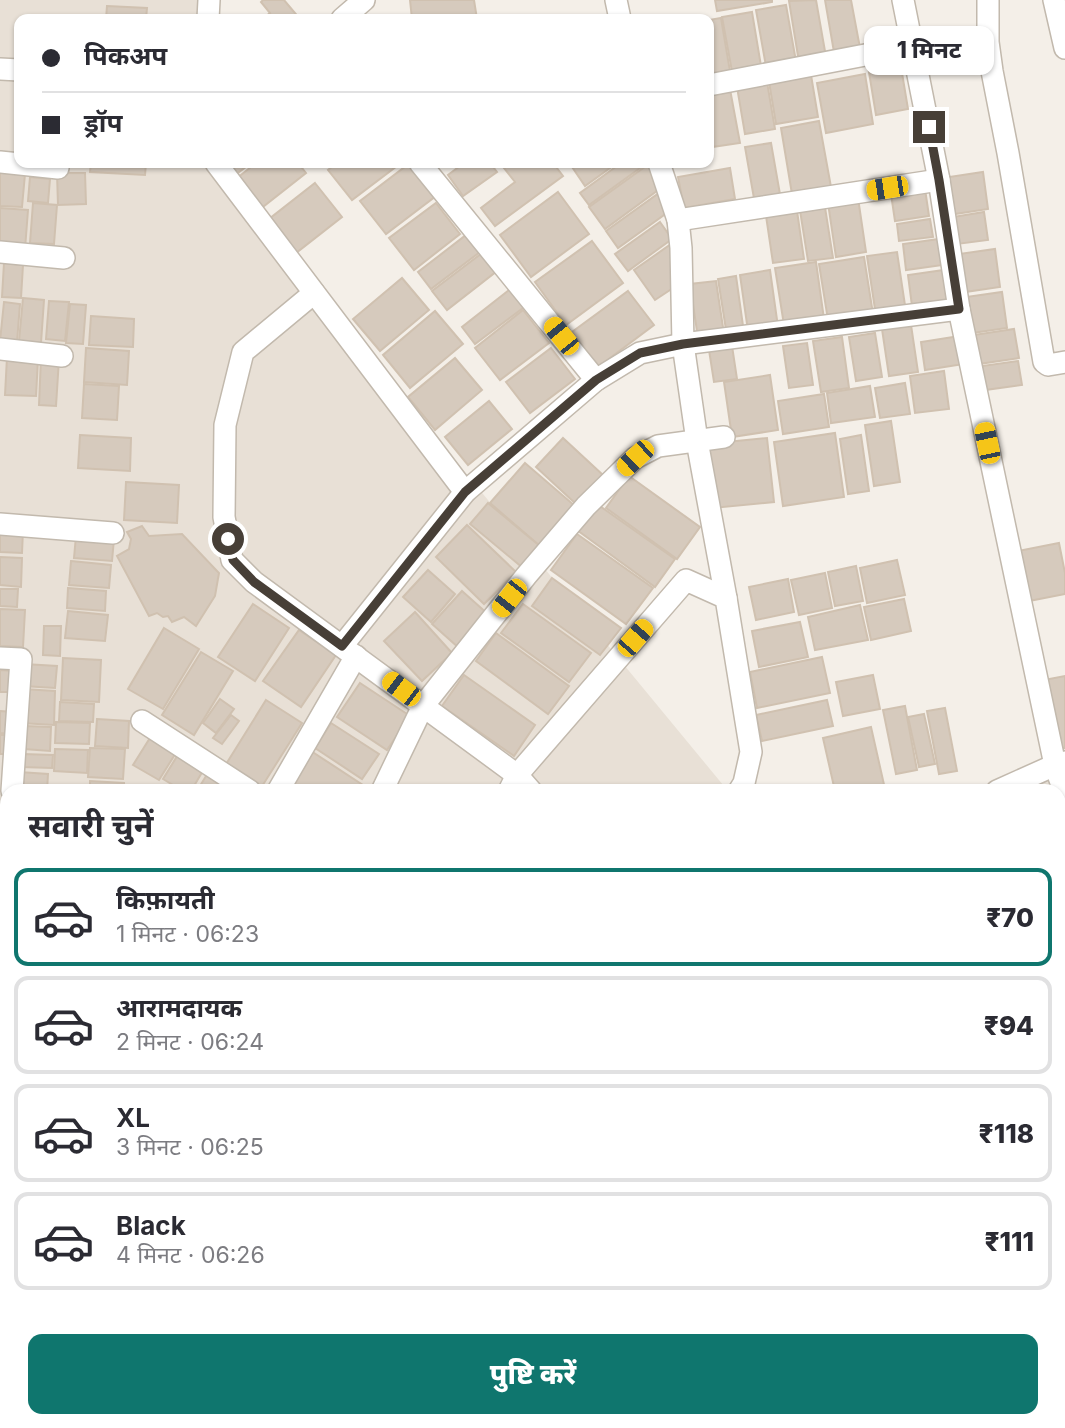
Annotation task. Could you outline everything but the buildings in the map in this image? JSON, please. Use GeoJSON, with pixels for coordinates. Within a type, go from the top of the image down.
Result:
{"type":"FeatureCollection","features":[{"type":"Feature","properties":{"kind":"street"},"geometry":{"type":"LineString","coordinates":[[348,14],[364,0]]}},
{"type":"Feature","properties":{"kind":"street"},"geometry":{"type":"LineString","coordinates":[[903,0],[939,180],[959,309],[1063,784]]}},
{"type":"Feature","properties":{"kind":"street"},"geometry":{"type":"LineString","coordinates":[[988,0],[988,42],[992,71],[1044,362],[1048,365],[1065,362]]}},
{"type":"Feature","properties":{"kind":"street"},"geometry":{"type":"LineString","coordinates":[[1054,0],[1065,48]]}},
{"type":"Feature","properties":{"kind":"street"},"geometry":{"type":"LineString","coordinates":[[714,84],[912,46]]}},
{"type":"Feature","properties":{"kind":"street"},"geometry":{"type":"LineString","coordinates":[[220,168],[465,492]]}},
{"type":"Feature","properties":{"kind":"street"},"geometry":{"type":"LineString","coordinates":[[424,168],[596,380]]}},
{"type":"Feature","properties":{"kind":"street"},"geometry":{"type":"LineString","coordinates":[[661,168],[678,220],[683,344],[697,441],[751,752],[743,784]]}},
{"type":"Feature","properties":{"kind":"street"},"geometry":{"type":"LineString","coordinates":[[678,220],[939,180]]}},
{"type":"Feature","properties":{"kind":"street"},"geometry":{"type":"LineString","coordinates":[[0,252],[64,258]]}},
{"type":"Feature","properties":{"kind":"street"},"geometry":{"type":"LineString","coordinates":[[314,293],[243,352],[225,425],[224,517],[233,560],[254,582],[423,706],[517,784]]}},
{"type":"Feature","properties":{"kind":"street"},"geometry":{"type":"LineString","coordinates":[[282,784],[349,651],[465,492],[596,380],[640,353],[683,344],[959,309]]}},
{"type":"Feature","properties":{"kind":"street"},"geometry":{"type":"LineString","coordinates":[[0,349],[62,356]]}},
{"type":"Feature","properties":{"kind":"street"},"geometry":{"type":"LineString","coordinates":[[385,784],[423,706],[526,576],[586,506],[635,458],[658,446],[724,437]]}},
{"type":"Feature","properties":{"kind":"street"},"geometry":{"type":"LineString","coordinates":[[0,524],[113,533]]}},
{"type":"Feature","properties":{"kind":"street"},"geometry":{"type":"LineString","coordinates":[[521,784],[686,580],[726,598]]}},
{"type":"Feature","properties":{"kind":"street"},"geometry":{"type":"LineString","coordinates":[[0,657],[20,659],[7,763],[11,784]]}},
{"type":"Feature","properties":{"kind":"street"},"geometry":{"type":"LineString","coordinates":[[142,721],[239,784]]}},
{"type":"Feature","properties":{"kind":"street"},"geometry":{"type":"LineString","coordinates":[[1013,784],[1060,763]]}},
{"type":"Feature","properties":{"kind":"shaded area"},"geometry":{"type":"Polygon","coordinates":[[[0,0],[211,0],[210,14],[14,14],[14,168],[217,168],[722,784],[0,784],[0,0]]]}},
{"type":"Feature","properties":{"kind":"shaded area"},"geometry":{"type":"Polygon","coordinates":[[[1065,770],[1065,784],[1020,784],[1065,770]]]}},
{"type":"Feature","properties":{"kind":"route"},"geometry":{"type":"LineString","coordinates":[[228,539],[233,560],[254,582],[342,646],[465,492],[596,380],[640,353],[683,344],[959,309],[929,127]]}}]}
